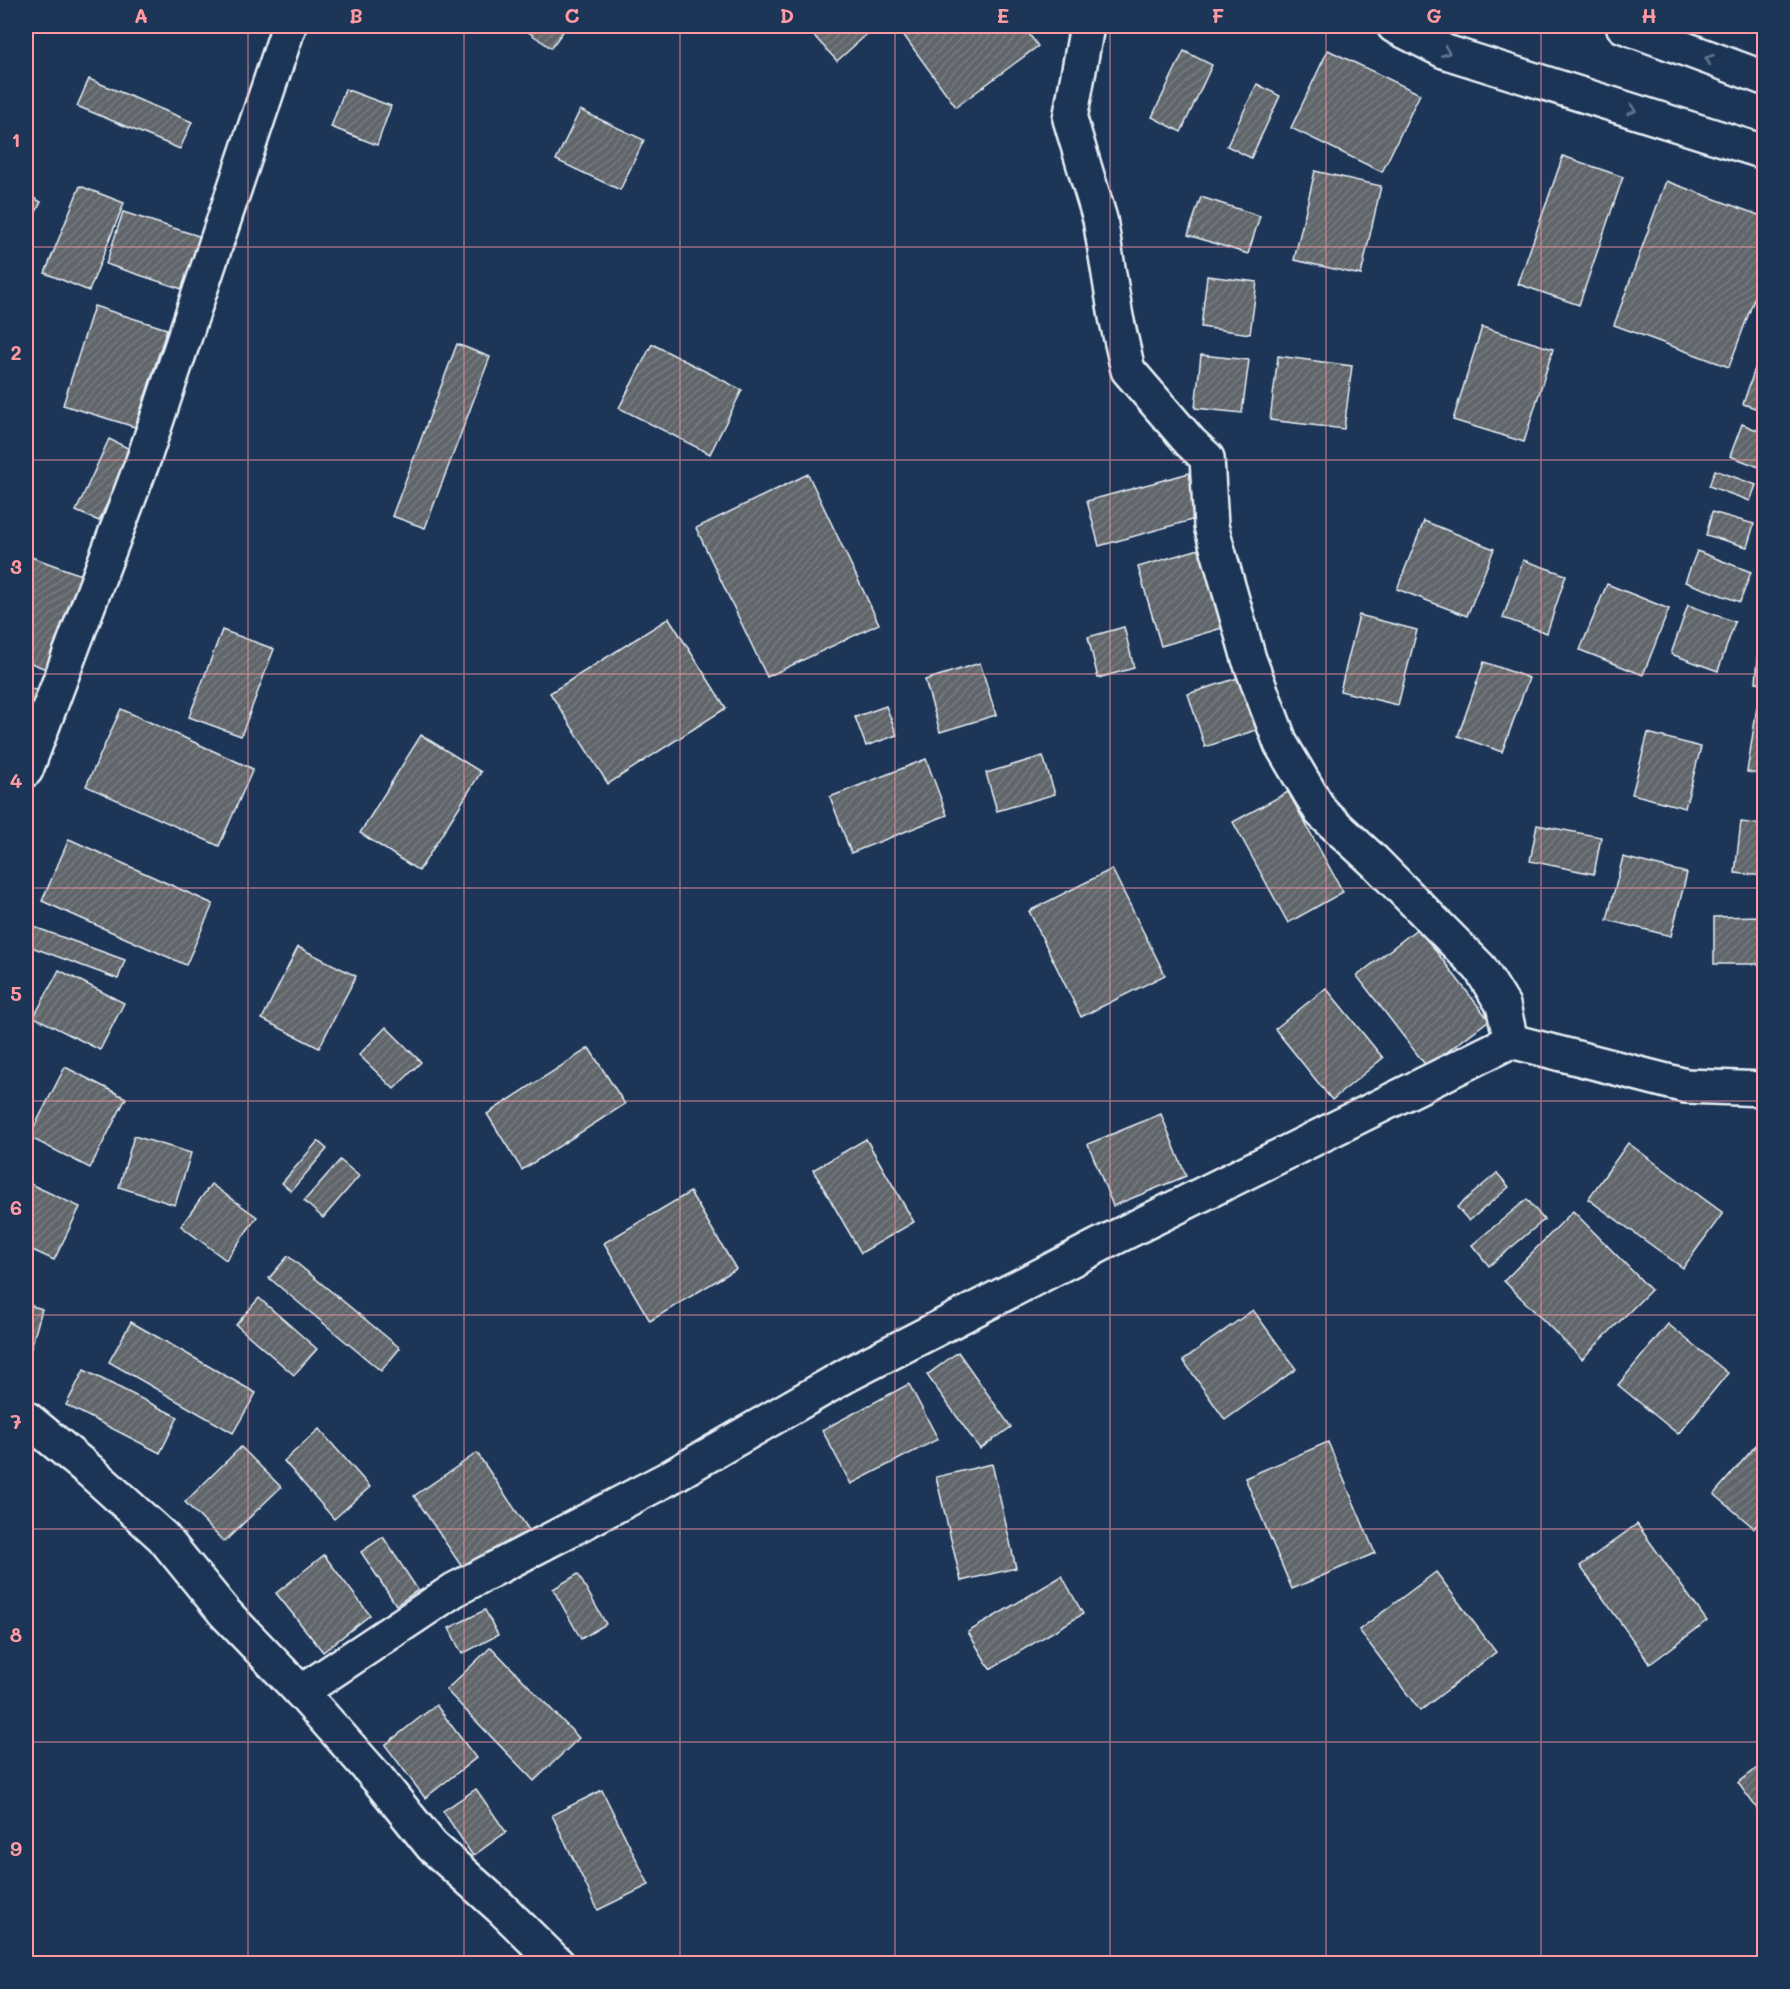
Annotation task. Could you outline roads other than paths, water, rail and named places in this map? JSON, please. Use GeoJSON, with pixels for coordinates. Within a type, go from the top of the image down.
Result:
{"type":"FeatureCollection","features":[{"type":"Feature","properties":{"kind":"street"},"geometry":{"type":"LineString","coordinates":[[26,764],[144,458],[289,26]]}},
{"type":"Feature","properties":{"kind":"street"},"geometry":{"type":"LineString","coordinates":[[1087,26],[1070,119],[1100,219],[1116,317],[1128,370],[1177,429],[1207,458],[1210,526],[1250,659],[1281,744],[1321,812],[1374,861],[1480,968],[1503,1005],[1511,1041]]}},
{"type":"Feature","properties":{"kind":"street"},"geometry":{"type":"LineString","coordinates":[[1394,26],[1446,52],[1764,152]]}},
{"type":"Feature","properties":{"kind":"street"},"geometry":{"type":"LineString","coordinates":[[1623,26],[1764,78]]}},
{"type":"Feature","properties":{"kind":"street"},"geometry":{"type":"LineString","coordinates":[[301,1692],[454,1590],[667,1479],[847,1375],[1100,1245],[1511,1041],[1686,1086],[1764,1089]]}},
{"type":"Feature","properties":{"kind":"street"},"geometry":{"type":"LineString","coordinates":[[26,1418],[90,1471],[163,1537],[225,1613],[301,1692],[378,1779],[432,1846],[558,1964]]}}]}
